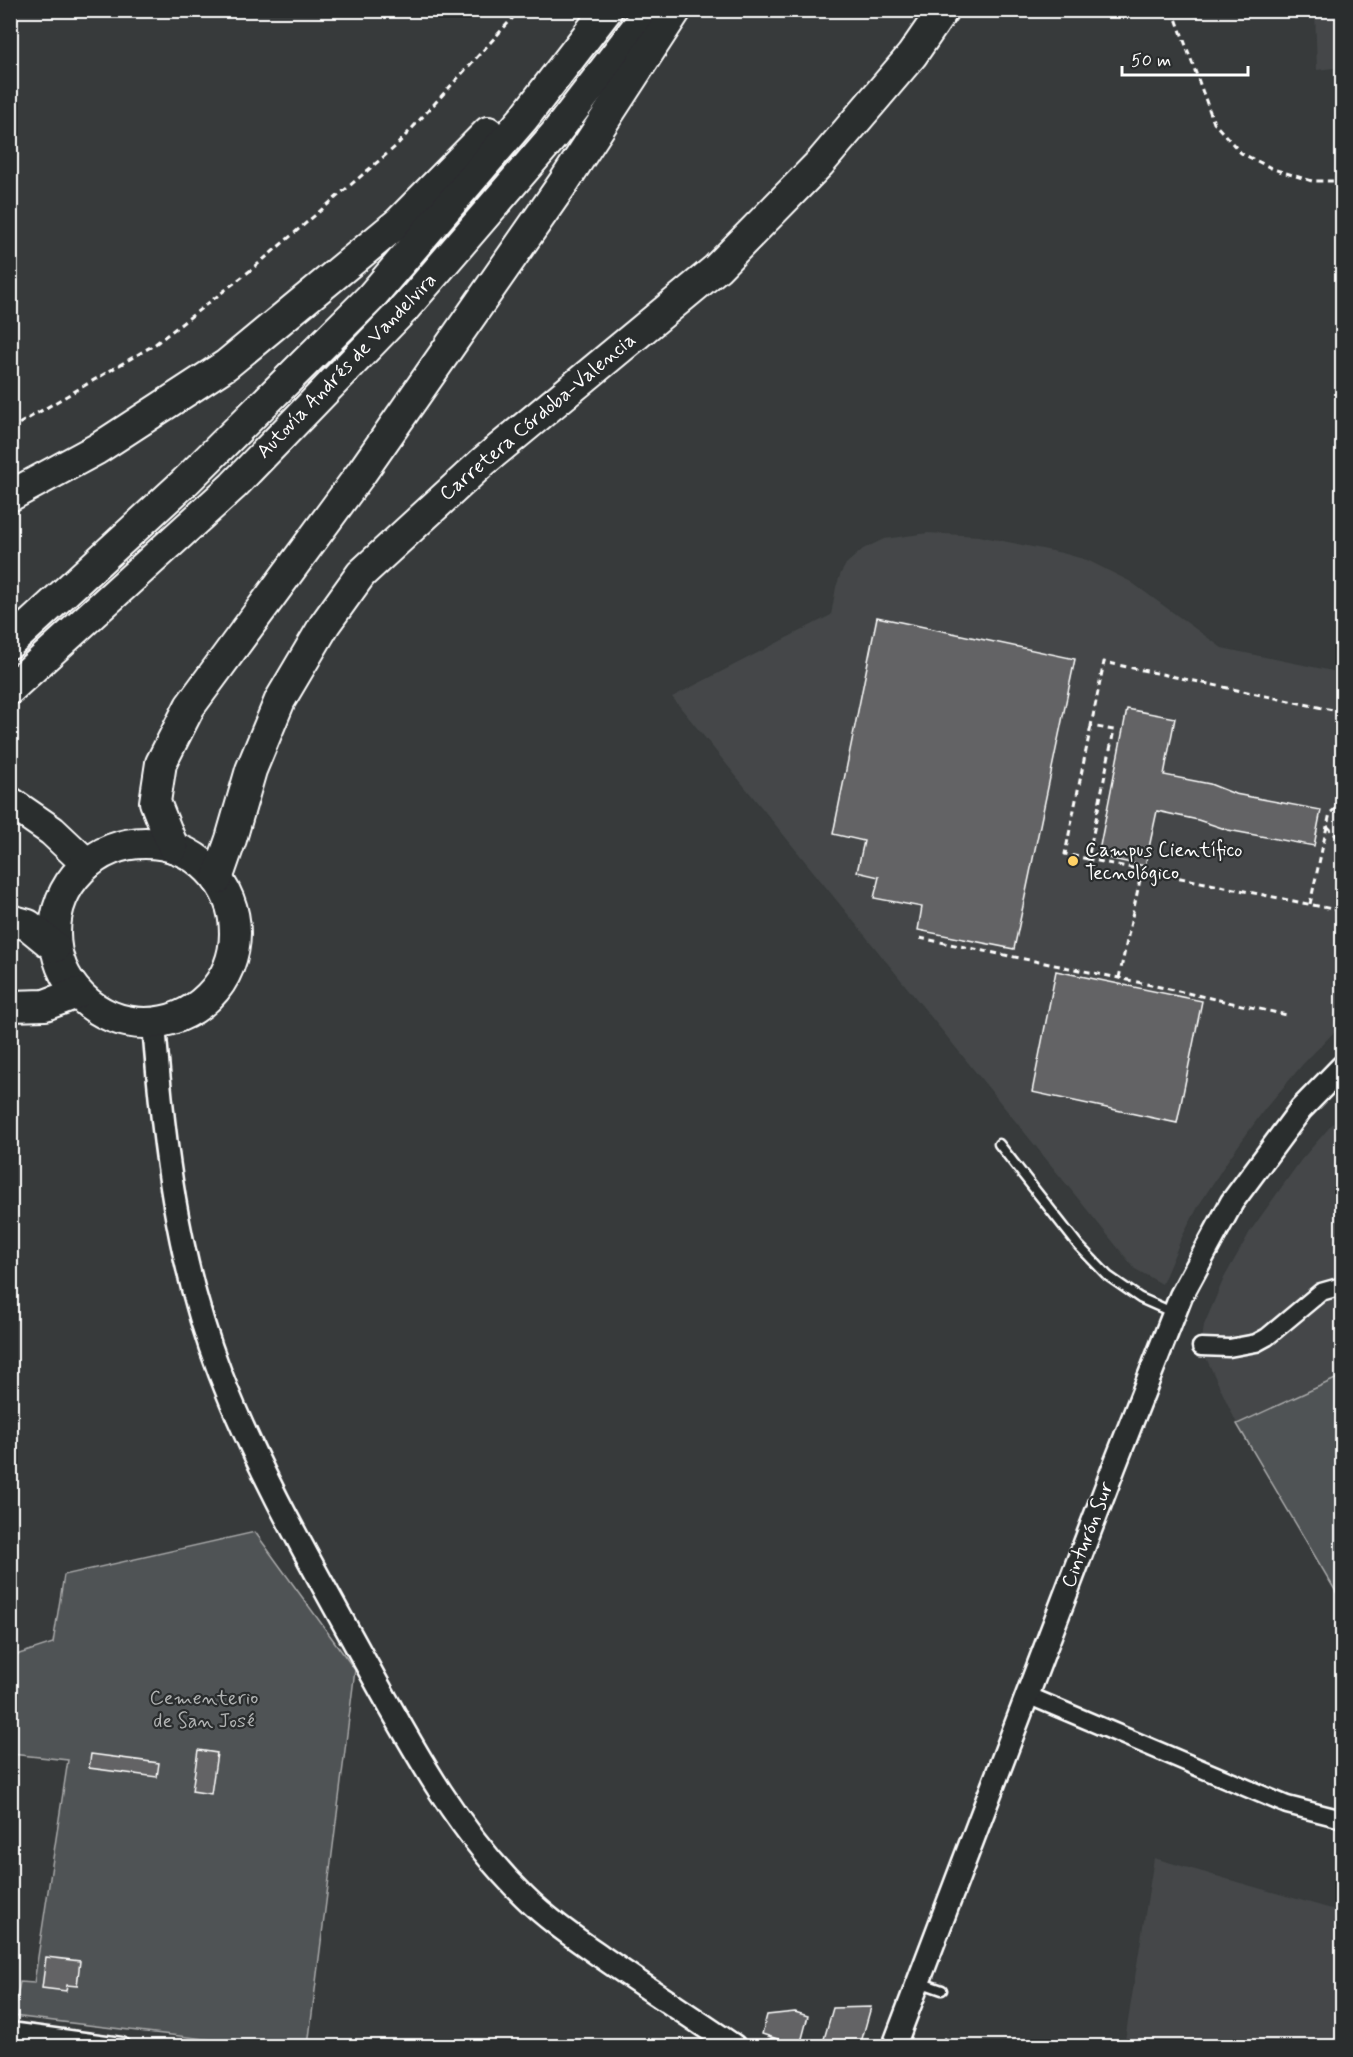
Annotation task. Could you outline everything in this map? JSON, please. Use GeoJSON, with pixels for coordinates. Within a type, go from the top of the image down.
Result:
{"type":"FeatureCollection","features":[{"type":"Feature","properties":{"kind":"highway"},"geometry":{"type":"LineString","coordinates":[[10,496],[97,449],[226,365],[399,222],[605,10]]}},
{"type":"Feature","properties":{"kind":"highway","name":"Autovía Andrés de Vandelvira"},"geometry":{"type":"LineString","coordinates":[[10,643],[185,482],[370,298],[524,119],[605,10]]}},
{"type":"Feature","properties":{"kind":"highway","name":"Autovía Andrés de Vandelvira"},"geometry":{"type":"LineString","coordinates":[[10,689],[233,486],[405,308],[555,134],[650,10]]}},
{"type":"Feature","properties":{"kind":"highway"},"geometry":{"type":"LineString","coordinates":[[173,847],[155,802],[161,763],[190,706],[383,443],[564,182],[676,10]]}},
{"type":"Feature","properties":{"kind":"highway","name":"Carretera Córdoba-Valencia"},"geometry":{"type":"LineString","coordinates":[[217,879],[251,770],[280,700],[325,624],[361,574],[484,461],[717,268],[820,163],[912,55],[944,10]]}},
{"type":"Feature","properties":{"kind":"highway"},"geometry":{"type":"LineString","coordinates":[[10,802],[52,831],[87,864]]}},
{"type":"Feature","properties":{"kind":"highway"},"geometry":{"type":"LineString","coordinates":[[150,843],[173,847],[204,865],[217,879],[229,899],[235,923],[234,947],[228,970],[215,990],[198,1007],[177,1018],[154,1024],[132,1023],[111,1018],[93,1008],[77,993],[63,972],[55,947],[55,924],[60,901],[72,881],[87,864],[106,851],[128,844],[150,843]]}},
{"type":"Feature","properties":{"kind":"highway"},"geometry":{"type":"LineString","coordinates":[[10,920],[28,925],[55,947]]}},
{"type":"Feature","properties":{"kind":"highway"},"geometry":{"type":"LineString","coordinates":[[10,1006],[45,1005],[77,993]]}},
{"type":"Feature","properties":{"kind":"street"},"geometry":{"type":"LineString","coordinates":[[154,1024],[160,1108],[172,1193],[192,1283],[220,1372],[260,1465],[399,1724],[451,1808],[524,1896],[584,1944],[734,2046]]}},
{"type":"Feature","properties":{"kind":"street","name":"Cinturón Sur"},"geometry":{"type":"LineString","coordinates":[[896,2044],[1027,1695],[1181,1296],[1232,1202],[1301,1109],[1342,1066]]}},
{"type":"Feature","properties":{"kind":"street"},"geometry":{"type":"LineString","coordinates":[[1201,1347],[1229,1348],[1256,1342],[1266,1337],[1321,1292],[1342,1286]]}},
{"type":"Feature","properties":{"kind":"street"},"geometry":{"type":"LineString","coordinates":[[1027,1695],[1287,1805],[1342,1819]]}},
{"type":"Feature","properties":{"kind":"street"},"geometry":{"type":"LineString","coordinates":[[15,2036],[121,2046]]}},
{"type":"Feature","properties":{"kind":"lane"},"geometry":{"type":"LineString","coordinates":[[999,1144],[1079,1246],[1108,1276],[1140,1298],[1175,1313]]}},
{"type":"Feature","properties":{"kind":"lane"},"geometry":{"type":"LineString","coordinates":[[919,1982],[942,1990]]}},
{"type":"Feature","properties":{"kind":"lane"},"geometry":{"type":"LineString","coordinates":[[768,2046],[772,2044],[783,2046]]}},
{"type":"Feature","properties":{"kind":"path"},"geometry":{"type":"LineString","coordinates":[[10,429],[154,345],[251,270],[395,147],[520,10]]}},
{"type":"Feature","properties":{"kind":"path"},"geometry":{"type":"LineString","coordinates":[[1173,10],[1214,123],[1241,153],[1273,169],[1312,181],[1342,181]]}},
{"type":"Feature","properties":{"kind":"path"},"geometry":{"type":"LineString","coordinates":[[1342,712],[1104,662],[1065,854],[1342,911]]}},
{"type":"Feature","properties":{"kind":"path"},"geometry":{"type":"LineString","coordinates":[[1088,859],[1114,730],[1091,726]]}},
{"type":"Feature","properties":{"kind":"path"},"geometry":{"type":"LineString","coordinates":[[1310,904],[1330,813],[1342,803]]}},
{"type":"Feature","properties":{"kind":"path"},"geometry":{"type":"LineString","coordinates":[[1327,826],[1342,842]]}},
{"type":"Feature","properties":{"kind":"path"},"geometry":{"type":"LineString","coordinates":[[1119,978],[1142,870]]}},
{"type":"Feature","properties":{"kind":"path"},"geometry":{"type":"LineString","coordinates":[[920,938],[1287,1015]]}},
{"type":"Feature","properties":{"kind":"shaded area"},"geometry":{"type":"Polygon","coordinates":[[[1315,11],[1342,11],[1342,67],[1317,70],[1315,11]]]}},
{"type":"Feature","properties":{"kind":"shaded area","name":"Campus Científico Tecnológico"},"geometry":{"type":"Polygon","coordinates":[[[928,533],[979,536],[1087,560],[1131,582],[1222,648],[1342,673],[1342,1024],[1303,1064],[1264,1110],[1228,1160],[1199,1205],[1182,1237],[1162,1284],[1135,1269],[672,697],[831,615],[841,573],[846,564],[863,549],[884,539],[928,533]]]}},
{"type":"Feature","properties":{"kind":"shaded area"},"geometry":{"type":"Polygon","coordinates":[[[1342,1113],[1342,1376],[1237,1424],[1201,1347],[1204,1325],[1224,1278],[1251,1230],[1301,1160],[1342,1113]]]}},
{"type":"Feature","properties":{"kind":"shaded area"},"geometry":{"type":"Polygon","coordinates":[[[1154,1858],[1342,1912],[1342,2046],[1124,2046],[1154,1858]]]}},
{"type":"Feature","properties":{"kind":"green space"},"geometry":{"type":"Polygon","coordinates":[[[1342,1376],[1342,1602],[1237,1424],[1342,1376]]]}},
{"type":"Feature","properties":{"kind":"green space","name":"Cementerio de San José"},"geometry":{"type":"Polygon","coordinates":[[[255,1532],[355,1670],[308,2046],[263,2046],[13,2016],[20,1982],[34,1983],[68,1760],[11,1754],[10,1657],[53,1643],[64,1575],[255,1532]]]}},
{"type":"Feature","properties":{"kind":"building"},"geometry":{"type":"Polygon","coordinates":[[[877,617],[1075,659],[1014,949],[918,930],[922,907],[874,898],[879,877],[857,872],[864,841],[833,834],[877,617]]]}},
{"type":"Feature","properties":{"kind":"building"},"geometry":{"type":"Polygon","coordinates":[[[1127,709],[1175,718],[1164,775],[1210,784],[1235,794],[1321,810],[1314,846],[1228,830],[1198,820],[1157,811],[1145,866],[1098,856],[1127,709]]]}},
{"type":"Feature","properties":{"kind":"building"},"geometry":{"type":"Polygon","coordinates":[[[1056,971],[1202,1001],[1177,1123],[1032,1092],[1056,971]]]}},
{"type":"Feature","properties":{"kind":"building"},"geometry":{"type":"Polygon","coordinates":[[[198,1750],[217,1753],[211,1794],[192,1791],[198,1750]]]}},
{"type":"Feature","properties":{"kind":"building"},"geometry":{"type":"Polygon","coordinates":[[[91,1754],[159,1763],[157,1777],[89,1768],[91,1754]]]}},
{"type":"Feature","properties":{"kind":"building"},"geometry":{"type":"Polygon","coordinates":[[[46,1957],[80,1961],[77,1986],[67,1985],[66,1991],[42,1988],[46,1957]]]}},
{"type":"Feature","properties":{"kind":"building"},"geometry":{"type":"Polygon","coordinates":[[[871,2007],[860,2046],[822,2046],[833,2008],[871,2007]]]}},
{"type":"Feature","properties":{"kind":"building"},"geometry":{"type":"Polygon","coordinates":[[[795,2012],[808,2016],[800,2046],[762,2034],[767,2015],[795,2012]]]}},
{"type":"Feature","properties":{"kind":"building"},"geometry":{"type":"Polygon","coordinates":[[[944,2038],[970,2046],[941,2046],[944,2038]]]}},
{"type":"Feature","properties":{"kind":"place","name":"Campus Científico Tecnológico"},"geometry":{"type":"Point","coordinates":[1073,861]}}]}
